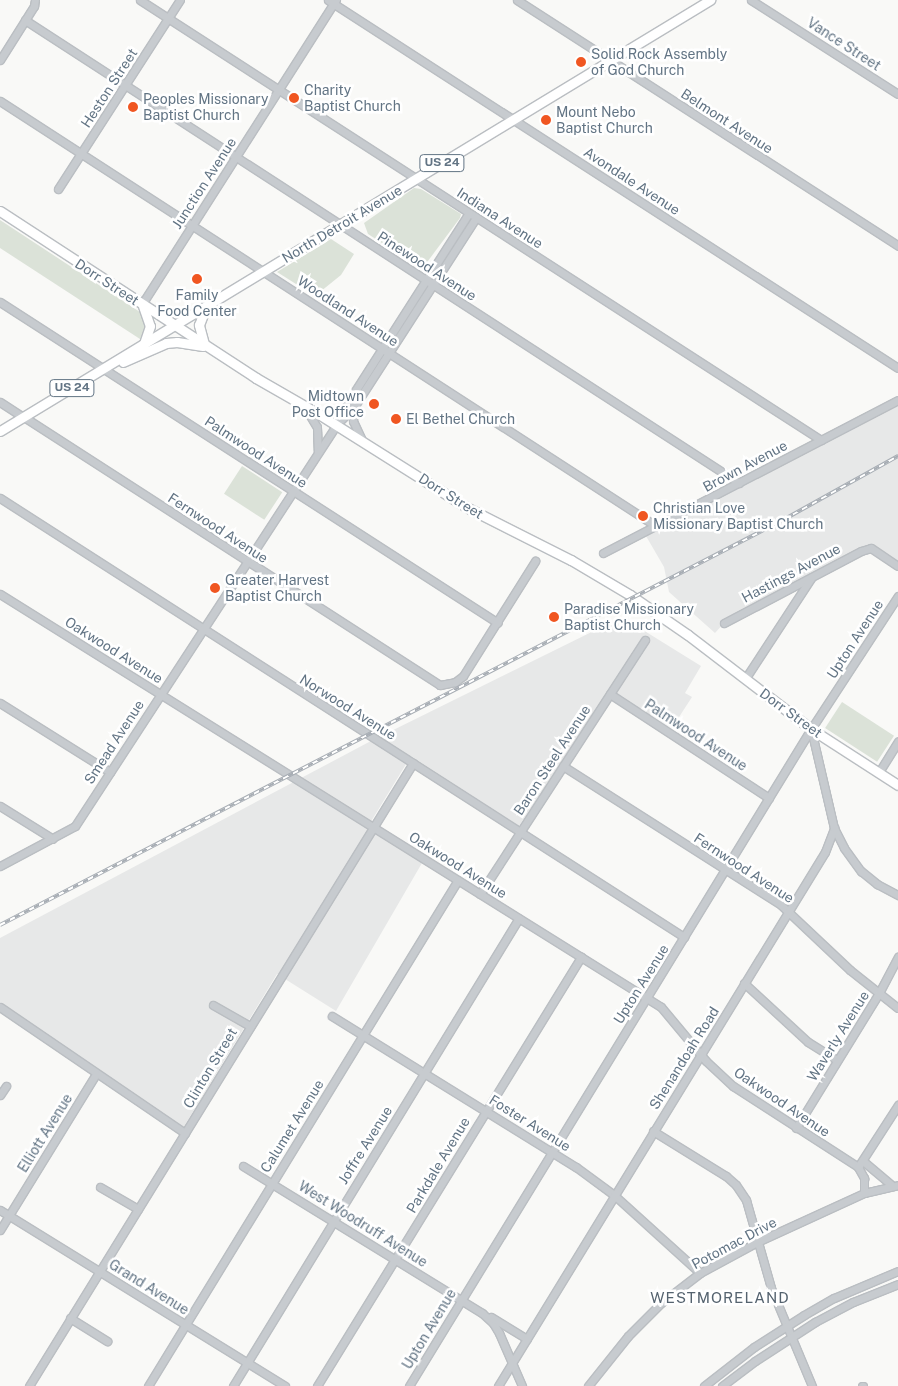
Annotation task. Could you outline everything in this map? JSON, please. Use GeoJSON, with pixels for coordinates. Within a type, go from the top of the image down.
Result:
{"type":"FeatureCollection","features":[{"type":"Feature","properties":{"kind":"main road","name":"North Detroit Avenue"},"geometry":{"type":"LineString","coordinates":[[0,431],[143,346],[710,0]]}},
{"type":"Feature","properties":{"kind":"main road","name":"Dorr Street"},"geometry":{"type":"LineString","coordinates":[[0,211],[174,326],[256,378],[337,424],[466,507],[607,580],[688,635],[812,729],[898,785]]}},
{"type":"Feature","properties":{"kind":"main road"},"geometry":{"type":"LineString","coordinates":[[142,304],[147,313],[150,326],[143,346]]}},
{"type":"Feature","properties":{"kind":"main road"},"geometry":{"type":"LineString","coordinates":[[106,368],[132,360],[166,343],[184,342],[206,345],[199,325],[208,305]]}},
{"type":"Feature","properties":{"kind":"street"},"geometry":{"type":"LineString","coordinates":[[0,60],[35,0]]}},
{"type":"Feature","properties":{"kind":"street","name":"Indiana Avenue"},"geometry":{"type":"LineString","coordinates":[[140,0],[821,440]]}},
{"type":"Feature","properties":{"kind":"street","name":"Heston Street"},"geometry":{"type":"LineString","coordinates":[[58,189],[180,0]]}},
{"type":"Feature","properties":{"kind":"street","name":"Belmont Avenue"},"geometry":{"type":"LineString","coordinates":[[517,0],[898,246]]}},
{"type":"Feature","properties":{"kind":"street","name":"Vance Street"},"geometry":{"type":"LineString","coordinates":[[752,0],[898,94]]}},
{"type":"Feature","properties":{"kind":"street","name":"Junction Avenue"},"geometry":{"type":"LineString","coordinates":[[142,304],[279,90],[333,1]]}},
{"type":"Feature","properties":{"kind":"street","name":"Avondale Avenue"},"geometry":{"type":"LineString","coordinates":[[333,1],[898,368]]}},
{"type":"Feature","properties":{"kind":"street","name":"Pinewood Avenue"},"geometry":{"type":"LineString","coordinates":[[25,20],[235,158],[341,224],[739,483]]}},
{"type":"Feature","properties":{"kind":"street","name":"Woodland Avenue"},"geometry":{"type":"LineString","coordinates":[[0,101],[656,526]]}},
{"type":"Feature","properties":{"kind":"street","name":"Smead Avenue"},"geometry":{"type":"LineString","coordinates":[[337,424],[354,407],[426,280],[472,215]]}},
{"type":"Feature","properties":{"kind":"street","name":"Smead Avenue"},"geometry":{"type":"LineString","coordinates":[[0,866],[75,826],[337,424],[348,402],[433,284],[472,215]]}},
{"type":"Feature","properties":{"kind":"street","name":"Palmwood Avenue"},"geometry":{"type":"LineString","coordinates":[[0,302],[106,368],[498,623]]}},
{"type":"Feature","properties":{"kind":"street","name":"Brown Avenue"},"geometry":{"type":"LineString","coordinates":[[603,553],[898,400]]}},
{"type":"Feature","properties":{"kind":"street","name":"Fernwood Avenue"},"geometry":{"type":"LineString","coordinates":[[0,402],[436,684],[444,686],[466,672],[498,623]]}},
{"type":"Feature","properties":{"kind":"street"},"geometry":{"type":"LineString","coordinates":[[302,404],[317,427],[318,452]]}},
{"type":"Feature","properties":{"kind":"street"},"geometry":{"type":"LineString","coordinates":[[354,407],[353,420],[362,440]]}},
{"type":"Feature","properties":{"kind":"street","name":"Norwood Avenue"},"geometry":{"type":"LineString","coordinates":[[0,498],[684,937]]}},
{"type":"Feature","properties":{"kind":"street","name":"Hastings Avenue"},"geometry":{"type":"LineString","coordinates":[[724,623],[812,575],[871,548],[898,566]]}},
{"type":"Feature","properties":{"kind":"street"},"geometry":{"type":"LineString","coordinates":[[498,623],[535,561]]}},
{"type":"Feature","properties":{"kind":"street"},"geometry":{"type":"LineString","coordinates":[[745,679],[812,575]]}},
{"type":"Feature","properties":{"kind":"street","name":"Oakwood Avenue"},"geometry":{"type":"LineString","coordinates":[[0,594],[647,998],[668,1013],[701,1054],[740,1092],[796,1128],[896,1186]]}},
{"type":"Feature","properties":{"kind":"street","name":"Upton Avenue"},"geometry":{"type":"LineString","coordinates":[[409,1386],[812,729],[898,596]]}},
{"type":"Feature","properties":{"kind":"street","name":"Baron Steel Avenue"},"geometry":{"type":"LineString","coordinates":[[480,894],[645,640]]}},
{"type":"Feature","properties":{"kind":"street","name":"Palmwood Avenue"},"geometry":{"type":"LineString","coordinates":[[610,694],[770,798]]}},
{"type":"Feature","properties":{"kind":"street"},"geometry":{"type":"LineString","coordinates":[[0,703],[110,772]]}},
{"type":"Feature","properties":{"kind":"street"},"geometry":{"type":"LineString","coordinates":[[812,729],[834,828],[844,848],[861,871],[877,884],[898,895]]}},
{"type":"Feature","properties":{"kind":"street"},"geometry":{"type":"LineString","coordinates":[[878,772],[898,742]]}},
{"type":"Feature","properties":{"kind":"street","name":"Clinton Street"},"geometry":{"type":"LineString","coordinates":[[29,1386],[413,763]]}},
{"type":"Feature","properties":{"kind":"street","name":"Fernwood Avenue"},"geometry":{"type":"LineString","coordinates":[[563,766],[788,911],[850,970],[898,1008]]}},
{"type":"Feature","properties":{"kind":"street"},"geometry":{"type":"LineString","coordinates":[[0,806],[53,839]]}},
{"type":"Feature","properties":{"kind":"street","name":"Shenandoah Road"},"geometry":{"type":"LineString","coordinates":[[498,1386],[825,852],[834,828]]}},
{"type":"Feature","properties":{"kind":"street","name":"Calumet Avenue"},"geometry":{"type":"LineString","coordinates":[[148,1386],[458,880]]}},
{"type":"Feature","properties":{"kind":"street","name":"Joffre Avenue"},"geometry":{"type":"LineString","coordinates":[[233,1386],[520,918]]}},
{"type":"Feature","properties":{"kind":"street","name":"Parkdale Avenue"},"geometry":{"type":"LineString","coordinates":[[318,1386],[581,957]]}},
{"type":"Feature","properties":{"kind":"street","name":"Waverly Avenue"},"geometry":{"type":"LineString","coordinates":[[796,1128],[879,993],[898,957]]}},
{"type":"Feature","properties":{"kind":"street"},"geometry":{"type":"LineString","coordinates":[[744,983],[808,1042],[837,1060]]}},
{"type":"Feature","properties":{"kind":"street"},"geometry":{"type":"LineString","coordinates":[[213,1005],[250,1026]]}},
{"type":"Feature","properties":{"kind":"street"},"geometry":{"type":"LineString","coordinates":[[0,1007],[185,1133]]}},
{"type":"Feature","properties":{"kind":"street","name":"Foster Avenue"},"geometry":{"type":"LineString","coordinates":[[332,1016],[576,1167],[614,1195],[700,1273]]}},
{"type":"Feature","properties":{"kind":"street","name":"Elliott Avenue"},"geometry":{"type":"LineString","coordinates":[[0,1230],[96,1074]]}},
{"type":"Feature","properties":{"kind":"street"},"geometry":{"type":"LineString","coordinates":[[0,1095],[6,1086]]}},
{"type":"Feature","properties":{"kind":"street"},"geometry":{"type":"LineString","coordinates":[[864,1193],[864,1178],[861,1164],[898,1105]]}},
{"type":"Feature","properties":{"kind":"street"},"geometry":{"type":"LineString","coordinates":[[653,1131],[736,1185],[746,1200],[753,1216],[771,1288],[811,1384]]}},
{"type":"Feature","properties":{"kind":"street","name":"West Woodruff Avenue"},"geometry":{"type":"LineString","coordinates":[[243,1166],[526,1339]]}},
{"type":"Feature","properties":{"kind":"street","name":"Potomac Drive"},"geometry":{"type":"LineString","coordinates":[[588,1386],[628,1336],[661,1303],[700,1273],[758,1242],[864,1193],[896,1186]]}},
{"type":"Feature","properties":{"kind":"street"},"geometry":{"type":"LineString","coordinates":[[100,1187],[138,1210]]}},
{"type":"Feature","properties":{"kind":"street","name":"Grand Avenue"},"geometry":{"type":"LineString","coordinates":[[0,1210],[285,1386]]}},
{"type":"Feature","properties":{"kind":"street"},"geometry":{"type":"LineString","coordinates":[[704,1386],[786,1325],[834,1298],[898,1272]]}},
{"type":"Feature","properties":{"kind":"street"},"geometry":{"type":"LineString","coordinates":[[722,1386],[792,1336],[853,1302],[898,1284]]}},
{"type":"Feature","properties":{"kind":"street","name":"West Woodruff Avenue"},"geometry":{"type":"LineString","coordinates":[[469,1304],[493,1323],[522,1386]]}},
{"type":"Feature","properties":{"kind":"street"},"geometry":{"type":"LineString","coordinates":[[70,1318],[107,1341]]}},
{"type":"Feature","properties":{"kind":"shaded area"},"geometry":{"type":"Polygon","coordinates":[[[414,188],[421,189],[461,214],[422,269],[368,234],[364,223],[414,188]]]}},
{"type":"Feature","properties":{"kind":"shaded area"},"geometry":{"type":"Polygon","coordinates":[[[0,220],[143,314],[146,321],[145,329],[140,339],[0,248],[0,220]]]}},
{"type":"Feature","properties":{"kind":"shaded area"},"geometry":{"type":"Polygon","coordinates":[[[331,239],[354,254],[341,275],[315,296],[277,272],[331,239]]]}},
{"type":"Feature","properties":{"kind":"shaded area"},"geometry":{"type":"Polygon","coordinates":[[[898,406],[898,566],[871,548],[724,623],[715,633],[669,592],[664,567],[646,536],[898,406]]]}},
{"type":"Feature","properties":{"kind":"shaded area"},"geometry":{"type":"Polygon","coordinates":[[[242,466],[282,492],[264,520],[224,494],[242,466]]]}},
{"type":"Feature","properties":{"kind":"shaded area"},"geometry":{"type":"Polygon","coordinates":[[[622,617],[701,666],[685,693],[692,697],[670,731],[608,691],[519,826],[411,756],[367,828],[422,863],[336,1011],[277,974],[183,1128],[0,1002],[0,938],[369,742],[622,617]]]}},
{"type":"Feature","properties":{"kind":"shaded area"},"geometry":{"type":"Polygon","coordinates":[[[842,702],[894,736],[877,762],[825,728],[842,702]]]}},
{"type":"Feature","properties":{"kind":"railway"},"geometry":{"type":"LineString","coordinates":[[0,925],[783,520],[898,456]]}},
{"type":"Feature","properties":{"kind":"place","name":"Solid Rock Assembly of God Church"},"geometry":{"type":"Point","coordinates":[581,62]}},
{"type":"Feature","properties":{"kind":"place","name":"Charity Baptist Church"},"geometry":{"type":"Point","coordinates":[294,98]}},
{"type":"Feature","properties":{"kind":"place","name":"Peoples Missionary Baptist Church"},"geometry":{"type":"Point","coordinates":[133,107]}},
{"type":"Feature","properties":{"kind":"place","name":"Mount Nebo Baptist Church"},"geometry":{"type":"Point","coordinates":[546,120]}},
{"type":"Feature","properties":{"kind":"place","name":"Family Food Center"},"geometry":{"type":"Point","coordinates":[197,279]}},
{"type":"Feature","properties":{"kind":"place","name":"Midtown Post Office"},"geometry":{"type":"Point","coordinates":[374,404]}},
{"type":"Feature","properties":{"kind":"place","name":"El Bethel Church"},"geometry":{"type":"Point","coordinates":[396,419]}},
{"type":"Feature","properties":{"kind":"place","name":"Christian Love Missionary Baptist Church"},"geometry":{"type":"Point","coordinates":[643,516]}},
{"type":"Feature","properties":{"kind":"place","name":"Greater Harvest Baptist Church"},"geometry":{"type":"Point","coordinates":[215,588]}},
{"type":"Feature","properties":{"kind":"place","name":"Paradise Missionary Baptist Church"},"geometry":{"type":"Point","coordinates":[554,617]}},
{"type":"Feature","properties":{"kind":"district","name":"WESTMORELAND"},"geometry":{"type":"Point","coordinates":[720,1298]}}]}
